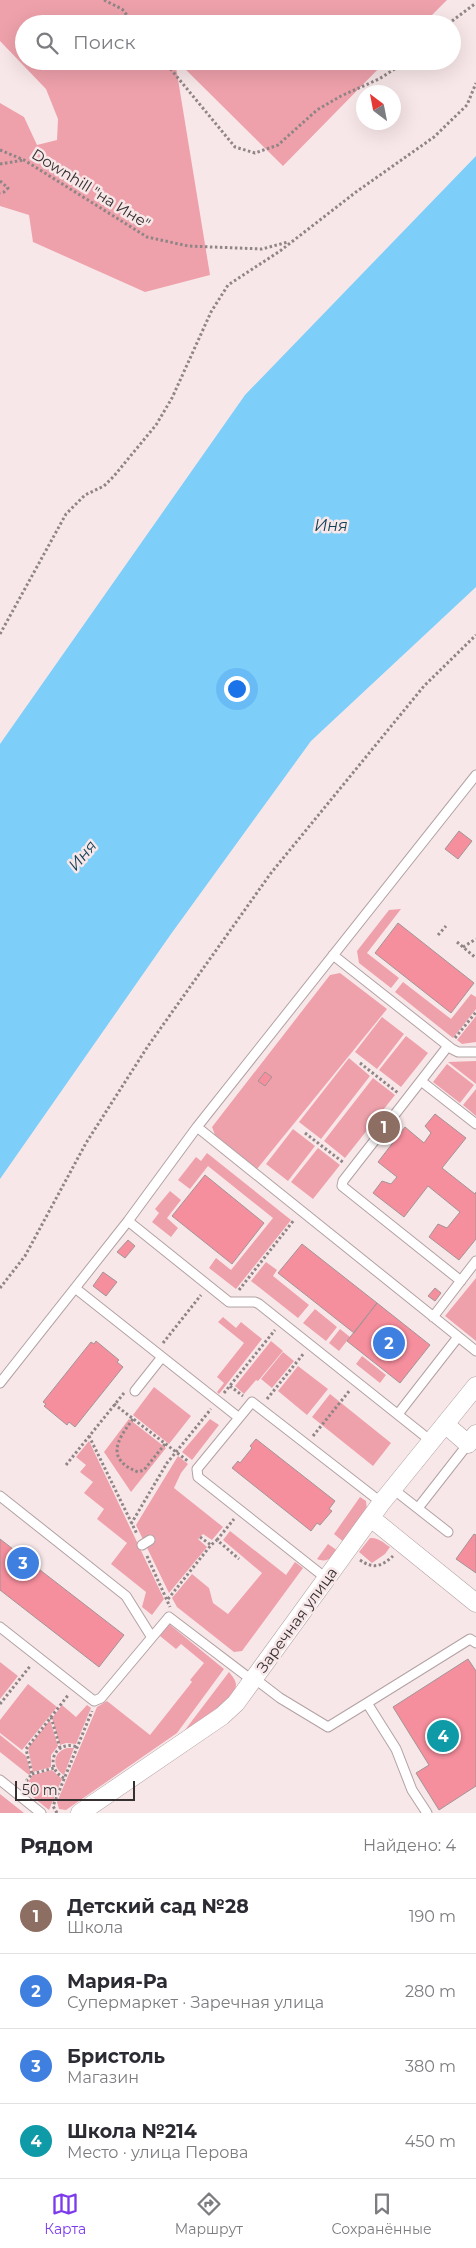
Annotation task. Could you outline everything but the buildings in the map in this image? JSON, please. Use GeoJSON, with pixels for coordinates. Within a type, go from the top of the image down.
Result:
{"type":"FeatureCollection","features":[{"type":"Feature","properties":{"kind":"street","name":"Заречная улица"},"geometry":{"type":"LineString","coordinates":[[80,1813],[222,1716],[236,1703],[382,1503],[476,1386]]}},
{"type":"Feature","properties":{"kind":"street"},"geometry":{"type":"LineString","coordinates":[[445,1424],[472,1439]]}},
{"type":"Feature","properties":{"kind":"street"},"geometry":{"type":"LineString","coordinates":[[371,1518],[476,1603]]}},
{"type":"Feature","properties":{"kind":"lane"},"geometry":{"type":"LineString","coordinates":[[0,1383],[128,1221],[197,1127],[476,775]]}},
{"type":"Feature","properties":{"kind":"lane"},"geometry":{"type":"LineString","coordinates":[[333,955],[448,1046],[458,1052],[476,1052]]}},
{"type":"Feature","properties":{"kind":"lane"},"geometry":{"type":"LineString","coordinates":[[448,1046],[352,1169],[343,1181],[342,1186],[344,1190],[461,1281]]}},
{"type":"Feature","properties":{"kind":"lane"},"geometry":{"type":"LineString","coordinates":[[421,1081],[476,1124]]}},
{"type":"Feature","properties":{"kind":"lane"},"geometry":{"type":"LineString","coordinates":[[197,1127],[476,1351]]}},
{"type":"Feature","properties":{"kind":"lane"},"geometry":{"type":"LineString","coordinates":[[128,1221],[229,1302],[255,1302],[431,1441]]}},
{"type":"Feature","properties":{"kind":"lane"},"geometry":{"type":"LineString","coordinates":[[433,1317],[476,1261]]}},
{"type":"Feature","properties":{"kind":"lane"},"geometry":{"type":"LineString","coordinates":[[75,1288],[238,1417]]}},
{"type":"Feature","properties":{"kind":"lane"},"geometry":{"type":"LineString","coordinates":[[398,1414],[458,1337]]}},
{"type":"Feature","properties":{"kind":"lane"},"geometry":{"type":"LineString","coordinates":[[135,1391],[162,1357]]}},
{"type":"Feature","properties":{"kind":"lane"},"geometry":{"type":"LineString","coordinates":[[327,1579],[198,1477],[198,1468],[252,1402],[261,1407],[382,1503]]}},
{"type":"Feature","properties":{"kind":"lane"},"geometry":{"type":"LineString","coordinates":[[418,1508],[472,1439]]}},
{"type":"Feature","properties":{"kind":"lane"},"geometry":{"type":"LineString","coordinates":[[393,1489],[448,1532]]}},
{"type":"Feature","properties":{"kind":"lane"},"geometry":{"type":"LineString","coordinates":[[0,1496],[126,1596],[151,1636]]}},
{"type":"Feature","properties":{"kind":"lane"},"geometry":{"type":"LineString","coordinates":[[0,1627],[94,1701],[101,1698],[151,1636],[169,1617],[253,1680],[328,1727],[470,1639],[476,1643]]}},
{"type":"Feature","properties":{"kind":"lane"},"geometry":{"type":"LineString","coordinates":[[367,1703],[396,1749],[412,1790],[426,1813]]}},
{"type":"Feature","properties":{"kind":"lane"},"geometry":{"type":"LineString","coordinates":[[0,1780],[42,1813]]}},
{"type":"Feature","properties":{"kind":"path"},"geometry":{"type":"LineString","coordinates":[[104,0],[122,9],[127,15]]}},
{"type":"Feature","properties":{"kind":"path"},"geometry":{"type":"LineString","coordinates":[[460,15],[476,3]]}},
{"type":"Feature","properties":{"kind":"path"},"geometry":{"type":"LineString","coordinates":[[171,70],[234,147],[255,153],[278,146],[317,110],[393,70]]}},
{"type":"Feature","properties":{"kind":"path"},"geometry":{"type":"LineString","coordinates":[[0,634],[66,514],[80,498],[104,486],[156,425],[172,398],[219,296],[228,285],[280,251],[356,192],[434,137],[467,105],[476,83]]}},
{"type":"Feature","properties":{"kind":"path","name":"Downhill \"на Ине\""},"geometry":{"type":"LineString","coordinates":[[0,150],[24,160],[147,238],[188,246],[262,249],[290,242]]}},
{"type":"Feature","properties":{"kind":"path"},"geometry":{"type":"LineString","coordinates":[[0,164],[24,160]]}},
{"type":"Feature","properties":{"kind":"path"},"geometry":{"type":"LineString","coordinates":[[0,181],[8,188],[0,193]]}},
{"type":"Feature","properties":{"kind":"path"},"geometry":{"type":"LineString","coordinates":[[0,1288],[25,1256],[86,1143],[143,1054],[266,881],[424,686],[476,635]]}},
{"type":"Feature","properties":{"kind":"path"},"geometry":{"type":"LineString","coordinates":[[438,935],[446,926]]}},
{"type":"Feature","properties":{"kind":"path"},"geometry":{"type":"LineString","coordinates":[[463,947],[476,940]]}},
{"type":"Feature","properties":{"kind":"path"},"geometry":{"type":"LineString","coordinates":[[457,942],[476,958]]}},
{"type":"Feature","properties":{"kind":"path"},"geometry":{"type":"LineString","coordinates":[[448,1046],[476,1012]]}},
{"type":"Feature","properties":{"kind":"path"},"geometry":{"type":"LineString","coordinates":[[360,1063],[406,1100]]}},
{"type":"Feature","properties":{"kind":"path"},"geometry":{"type":"LineString","coordinates":[[305,1132],[352,1169]]}},
{"type":"Feature","properties":{"kind":"path"},"geometry":{"type":"LineString","coordinates":[[229,1302],[302,1211]]}},
{"type":"Feature","properties":{"kind":"path"},"geometry":{"type":"LineString","coordinates":[[131,1524],[175,1453],[282,1322]]}},
{"type":"Feature","properties":{"kind":"path"},"geometry":{"type":"LineString","coordinates":[[261,1407],[310,1345]]}},
{"type":"Feature","properties":{"kind":"path"},"geometry":{"type":"LineString","coordinates":[[307,1444],[356,1381]]}},
{"type":"Feature","properties":{"kind":"path"},"geometry":{"type":"LineString","coordinates":[[114,1404],[175,1453],[198,1468]]}},
{"type":"Feature","properties":{"kind":"path"},"geometry":{"type":"LineString","coordinates":[[133,1419],[116,1444],[117,1452],[122,1461],[132,1469],[138,1472],[144,1470],[165,1444]]}},
{"type":"Feature","properties":{"kind":"path"},"geometry":{"type":"LineString","coordinates":[[89,1436],[131,1524],[146,1543],[171,1606],[169,1617]]}},
{"type":"Feature","properties":{"kind":"path"},"geometry":{"type":"LineString","coordinates":[[168,1599],[211,1545],[228,1528]]}},
{"type":"Feature","properties":{"kind":"path"},"geometry":{"type":"LineString","coordinates":[[200,1537],[211,1545]]}},
{"type":"Feature","properties":{"kind":"path"},"geometry":{"type":"LineString","coordinates":[[217,1540],[239,1559]]}},
{"type":"Feature","properties":{"kind":"path"},"geometry":{"type":"LineString","coordinates":[[356,1557],[369,1566],[375,1566],[392,1557],[395,1553]]}},
{"type":"Feature","properties":{"kind":"path"},"geometry":{"type":"LineString","coordinates":[[0,1704],[37,1656]]}},
{"type":"Feature","properties":{"kind":"path"},"geometry":{"type":"LineString","coordinates":[[32,1774],[26,1748],[75,1686]]}},
{"type":"Feature","properties":{"kind":"path"},"geometry":{"type":"LineString","coordinates":[[57,1813],[53,1806],[93,1709],[94,1701]]}},
{"type":"Feature","properties":{"kind":"path"},"geometry":{"type":"LineString","coordinates":[[50,1717],[60,1748]]}},
{"type":"Feature","properties":{"kind":"path"},"geometry":{"type":"LineString","coordinates":[[64,1778],[54,1768],[53,1756],[60,1748],[66,1745],[77,1747]]}},
{"type":"Feature","properties":{"kind":"path"},"geometry":{"type":"LineString","coordinates":[[17,1793],[32,1774],[54,1768]]}},
{"type":"Feature","properties":{"kind":"shaded area"},"geometry":{"type":"Polygon","coordinates":[[[0,0],[447,0],[432,15],[15,15],[15,57],[0,41],[0,0]]]}},
{"type":"Feature","properties":{"kind":"shaded area"},"geometry":{"type":"Polygon","coordinates":[[[28,70],[176,70],[210,275],[145,292],[33,242],[29,215],[0,206],[0,103],[24,117],[37,145],[57,140],[58,119],[46,89],[28,70]]]}},
{"type":"Feature","properties":{"kind":"shaded area"},"geometry":{"type":"Polygon","coordinates":[[[186,70],[377,70],[362,85],[356,85],[356,92],[283,166],[186,70]]]}},
{"type":"Feature","properties":{"kind":"shaded area"},"geometry":{"type":"Polygon","coordinates":[[[401,909],[367,953],[399,978],[391,988],[359,963],[357,951],[389,910],[401,909]]]}},
{"type":"Feature","properties":{"kind":"shaded area"},"geometry":{"type":"Polygon","coordinates":[[[340,973],[387,1009],[257,1169],[215,1135],[212,1127],[330,975],[340,973]]]}},
{"type":"Feature","properties":{"kind":"shaded area"},"geometry":{"type":"Polygon","coordinates":[[[403,982],[451,1019],[471,994],[476,997],[476,1009],[453,1038],[395,992],[403,982]]]}},
{"type":"Feature","properties":{"kind":"shaded area"},"geometry":{"type":"Polygon","coordinates":[[[476,1016],[476,1042],[462,1044],[457,1040],[476,1016]]]}},
{"type":"Feature","properties":{"kind":"shaded area"},"geometry":{"type":"Polygon","coordinates":[[[382,1017],[404,1034],[377,1069],[355,1052],[382,1017]]]}},
{"type":"Feature","properties":{"kind":"shaded area"},"geometry":{"type":"Polygon","coordinates":[[[406,1036],[428,1053],[401,1087],[379,1070],[406,1036]]]}},
{"type":"Feature","properties":{"kind":"shaded area"},"geometry":{"type":"Polygon","coordinates":[[[349,1058],[370,1076],[321,1139],[299,1122],[349,1058]]]}},
{"type":"Feature","properties":{"kind":"shaded area"},"geometry":{"type":"Polygon","coordinates":[[[476,1061],[476,1084],[448,1062],[476,1061]]]}},
{"type":"Feature","properties":{"kind":"shaded area"},"geometry":{"type":"Polygon","coordinates":[[[447,1064],[474,1085],[460,1103],[433,1082],[447,1064]]]}},
{"type":"Feature","properties":{"kind":"shaded area"},"geometry":{"type":"Polygon","coordinates":[[[373,1078],[395,1095],[345,1158],[324,1141],[373,1078]]]}},
{"type":"Feature","properties":{"kind":"shaded area"},"geometry":{"type":"Polygon","coordinates":[[[476,1089],[476,1116],[463,1105],[476,1089]]]}},
{"type":"Feature","properties":{"kind":"shaded area"},"geometry":{"type":"Polygon","coordinates":[[[293,1129],[315,1146],[288,1181],[266,1164],[293,1129]]]}},
{"type":"Feature","properties":{"kind":"shaded area"},"geometry":{"type":"Polygon","coordinates":[[[318,1148],[340,1165],[313,1199],[291,1182],[318,1148]]]}},
{"type":"Feature","properties":{"kind":"shaded area"},"geometry":{"type":"Polygon","coordinates":[[[207,1153],[291,1220],[236,1289],[209,1268],[216,1258],[231,1270],[273,1218],[208,1166],[190,1189],[178,1180],[196,1157],[201,1161],[207,1153]]]}},
{"type":"Feature","properties":{"kind":"shaded area"},"geometry":{"type":"Polygon","coordinates":[[[170,1191],[181,1200],[167,1218],[178,1228],[171,1237],[152,1222],[159,1213],[155,1209],[170,1191]]]}},
{"type":"Feature","properties":{"kind":"shaded area"},"geometry":{"type":"Polygon","coordinates":[[[266,1262],[277,1270],[273,1276],[309,1305],[298,1318],[251,1281],[266,1262]]]}},
{"type":"Feature","properties":{"kind":"shaded area"},"geometry":{"type":"Polygon","coordinates":[[[476,1278],[476,1341],[445,1316],[476,1278]]]}},
{"type":"Feature","properties":{"kind":"shaded area"},"geometry":{"type":"Polygon","coordinates":[[[315,1309],[337,1327],[326,1341],[303,1323],[315,1309]]]}},
{"type":"Feature","properties":{"kind":"shaded area"},"geometry":{"type":"Polygon","coordinates":[[[223,1317],[236,1328],[241,1322],[262,1339],[219,1394],[217,1392],[224,1383],[217,1377],[244,1343],[218,1322],[223,1317]]]}},
{"type":"Feature","properties":{"kind":"shaded area"},"geometry":{"type":"Polygon","coordinates":[[[340,1329],[350,1337],[339,1351],[329,1343],[340,1329]]]}},
{"type":"Feature","properties":{"kind":"shaded area"},"geometry":{"type":"Polygon","coordinates":[[[271,1341],[283,1351],[258,1381],[256,1380],[244,1394],[235,1386],[271,1341]]]}},
{"type":"Feature","properties":{"kind":"shaded area"},"geometry":{"type":"Polygon","coordinates":[[[283,1352],[294,1361],[272,1388],[261,1379],[283,1352]]]}},
{"type":"Feature","properties":{"kind":"shaded area"},"geometry":{"type":"Polygon","coordinates":[[[362,1356],[386,1375],[380,1383],[356,1364],[362,1356]]]}},
{"type":"Feature","properties":{"kind":"shaded area"},"geometry":{"type":"Polygon","coordinates":[[[298,1366],[328,1389],[307,1415],[278,1391],[298,1366]]]}},
{"type":"Feature","properties":{"kind":"shaded area"},"geometry":{"type":"Polygon","coordinates":[[[154,1387],[191,1416],[169,1444],[133,1415],[154,1387]]]}},
{"type":"Feature","properties":{"kind":"shaded area"},"geometry":{"type":"Polygon","coordinates":[[[330,1394],[391,1443],[373,1466],[312,1417],[330,1394]]]}},
{"type":"Feature","properties":{"kind":"shaded area"},"geometry":{"type":"Polygon","coordinates":[[[129,1419],[166,1448],[131,1492],[104,1452],[129,1419]]]}},
{"type":"Feature","properties":{"kind":"shaded area"},"geometry":{"type":"Polygon","coordinates":[[[210,1419],[219,1425],[192,1460],[182,1452],[210,1419]]]}},
{"type":"Feature","properties":{"kind":"shaded area"},"geometry":{"type":"Polygon","coordinates":[[[89,1441],[164,1599],[152,1615],[142,1607],[146,1592],[111,1564],[127,1543],[97,1519],[104,1509],[84,1493],[93,1482],[80,1472],[86,1465],[76,1457],[89,1441]]]}},
{"type":"Feature","properties":{"kind":"shaded area"},"geometry":{"type":"Polygon","coordinates":[[[178,1456],[188,1464],[181,1473],[174,1488],[223,1527],[212,1540],[203,1534],[198,1539],[207,1547],[169,1593],[136,1525],[178,1456]]]}},
{"type":"Feature","properties":{"kind":"shaded area"},"geometry":{"type":"Polygon","coordinates":[[[360,1497],[366,1501],[367,1510],[345,1543],[334,1534],[360,1497]]]}},
{"type":"Feature","properties":{"kind":"shaded area"},"geometry":{"type":"Polygon","coordinates":[[[230,1531],[286,1575],[295,1562],[303,1568],[242,1651],[234,1652],[177,1607],[172,1598],[192,1574],[209,1588],[213,1603],[228,1614],[262,1573],[223,1540],[230,1531]]]}},
{"type":"Feature","properties":{"kind":"shaded area"},"geometry":{"type":"Polygon","coordinates":[[[370,1538],[378,1539],[390,1547],[385,1554],[372,1563],[359,1552],[370,1538]]]}},
{"type":"Feature","properties":{"kind":"shaded area"},"geometry":{"type":"Polygon","coordinates":[[[328,1544],[338,1551],[326,1560],[317,1559],[328,1544]]]}},
{"type":"Feature","properties":{"kind":"shaded area"},"geometry":{"type":"Polygon","coordinates":[[[169,1624],[224,1669],[177,1733],[66,1810],[59,1809],[57,1802],[97,1707],[107,1701],[150,1735],[192,1682],[190,1680],[204,1663],[181,1644],[176,1649],[160,1636],[169,1624]]]}},
{"type":"Feature","properties":{"kind":"shaded area"},"geometry":{"type":"Polygon","coordinates":[[[0,1662],[18,1676],[0,1699],[0,1662]]]}},
{"type":"Feature","properties":{"kind":"shaded area"},"geometry":{"type":"Polygon","coordinates":[[[229,1672],[236,1685],[229,1699],[214,1713],[182,1734],[229,1672]]]}},
{"type":"Feature","properties":{"kind":"shaded area"},"geometry":{"type":"Polygon","coordinates":[[[28,1684],[57,1707],[22,1750],[0,1733],[0,1720],[28,1684]]]}},
{"type":"Feature","properties":{"kind":"shaded area"},"geometry":{"type":"Polygon","coordinates":[[[62,1705],[76,1717],[87,1705],[91,1708],[76,1744],[66,1743],[60,1745],[52,1718],[62,1705]]]}},
{"type":"Feature","properties":{"kind":"shaded area"},"geometry":{"type":"Polygon","coordinates":[[[50,1720],[58,1746],[51,1755],[51,1767],[33,1772],[28,1748],[50,1720]]]}},
{"type":"Feature","properties":{"kind":"shaded area"},"geometry":{"type":"Polygon","coordinates":[[[0,1735],[26,1756],[31,1773],[29,1775],[0,1752],[0,1735]]]}},
{"type":"Feature","properties":{"kind":"shaded area"},"geometry":{"type":"Polygon","coordinates":[[[74,1748],[64,1775],[57,1768],[55,1760],[62,1750],[74,1748]]]}},
{"type":"Feature","properties":{"kind":"shaded area"},"geometry":{"type":"Polygon","coordinates":[[[52,1770],[62,1779],[49,1810],[23,1789],[33,1775],[52,1770]]]}},
{"type":"Feature","properties":{"kind":"shaded area"},"geometry":{"type":"Polygon","coordinates":[[[0,1794],[24,1813],[0,1813],[0,1794]]]}},
{"type":"Feature","properties":{"kind":"water","name":"Иня"},"geometry":{"type":"Polygon","coordinates":[[[476,156],[476,587],[311,741],[171,934],[0,1179],[0,744],[245,395],[476,156]]]}},
{"type":"Feature","properties":{"kind":"place","name":"Детский сад №28"},"geometry":{"type":"Point","coordinates":[384,1127]}},
{"type":"Feature","properties":{"kind":"place","name":"Мария-Ра"},"geometry":{"type":"Point","coordinates":[389,1343]}},
{"type":"Feature","properties":{"kind":"place","name":"Бристоль"},"geometry":{"type":"Point","coordinates":[23,1563]}},
{"type":"Feature","properties":{"kind":"place","name":"Школа №214"},"geometry":{"type":"Point","coordinates":[443,1736]}}]}
